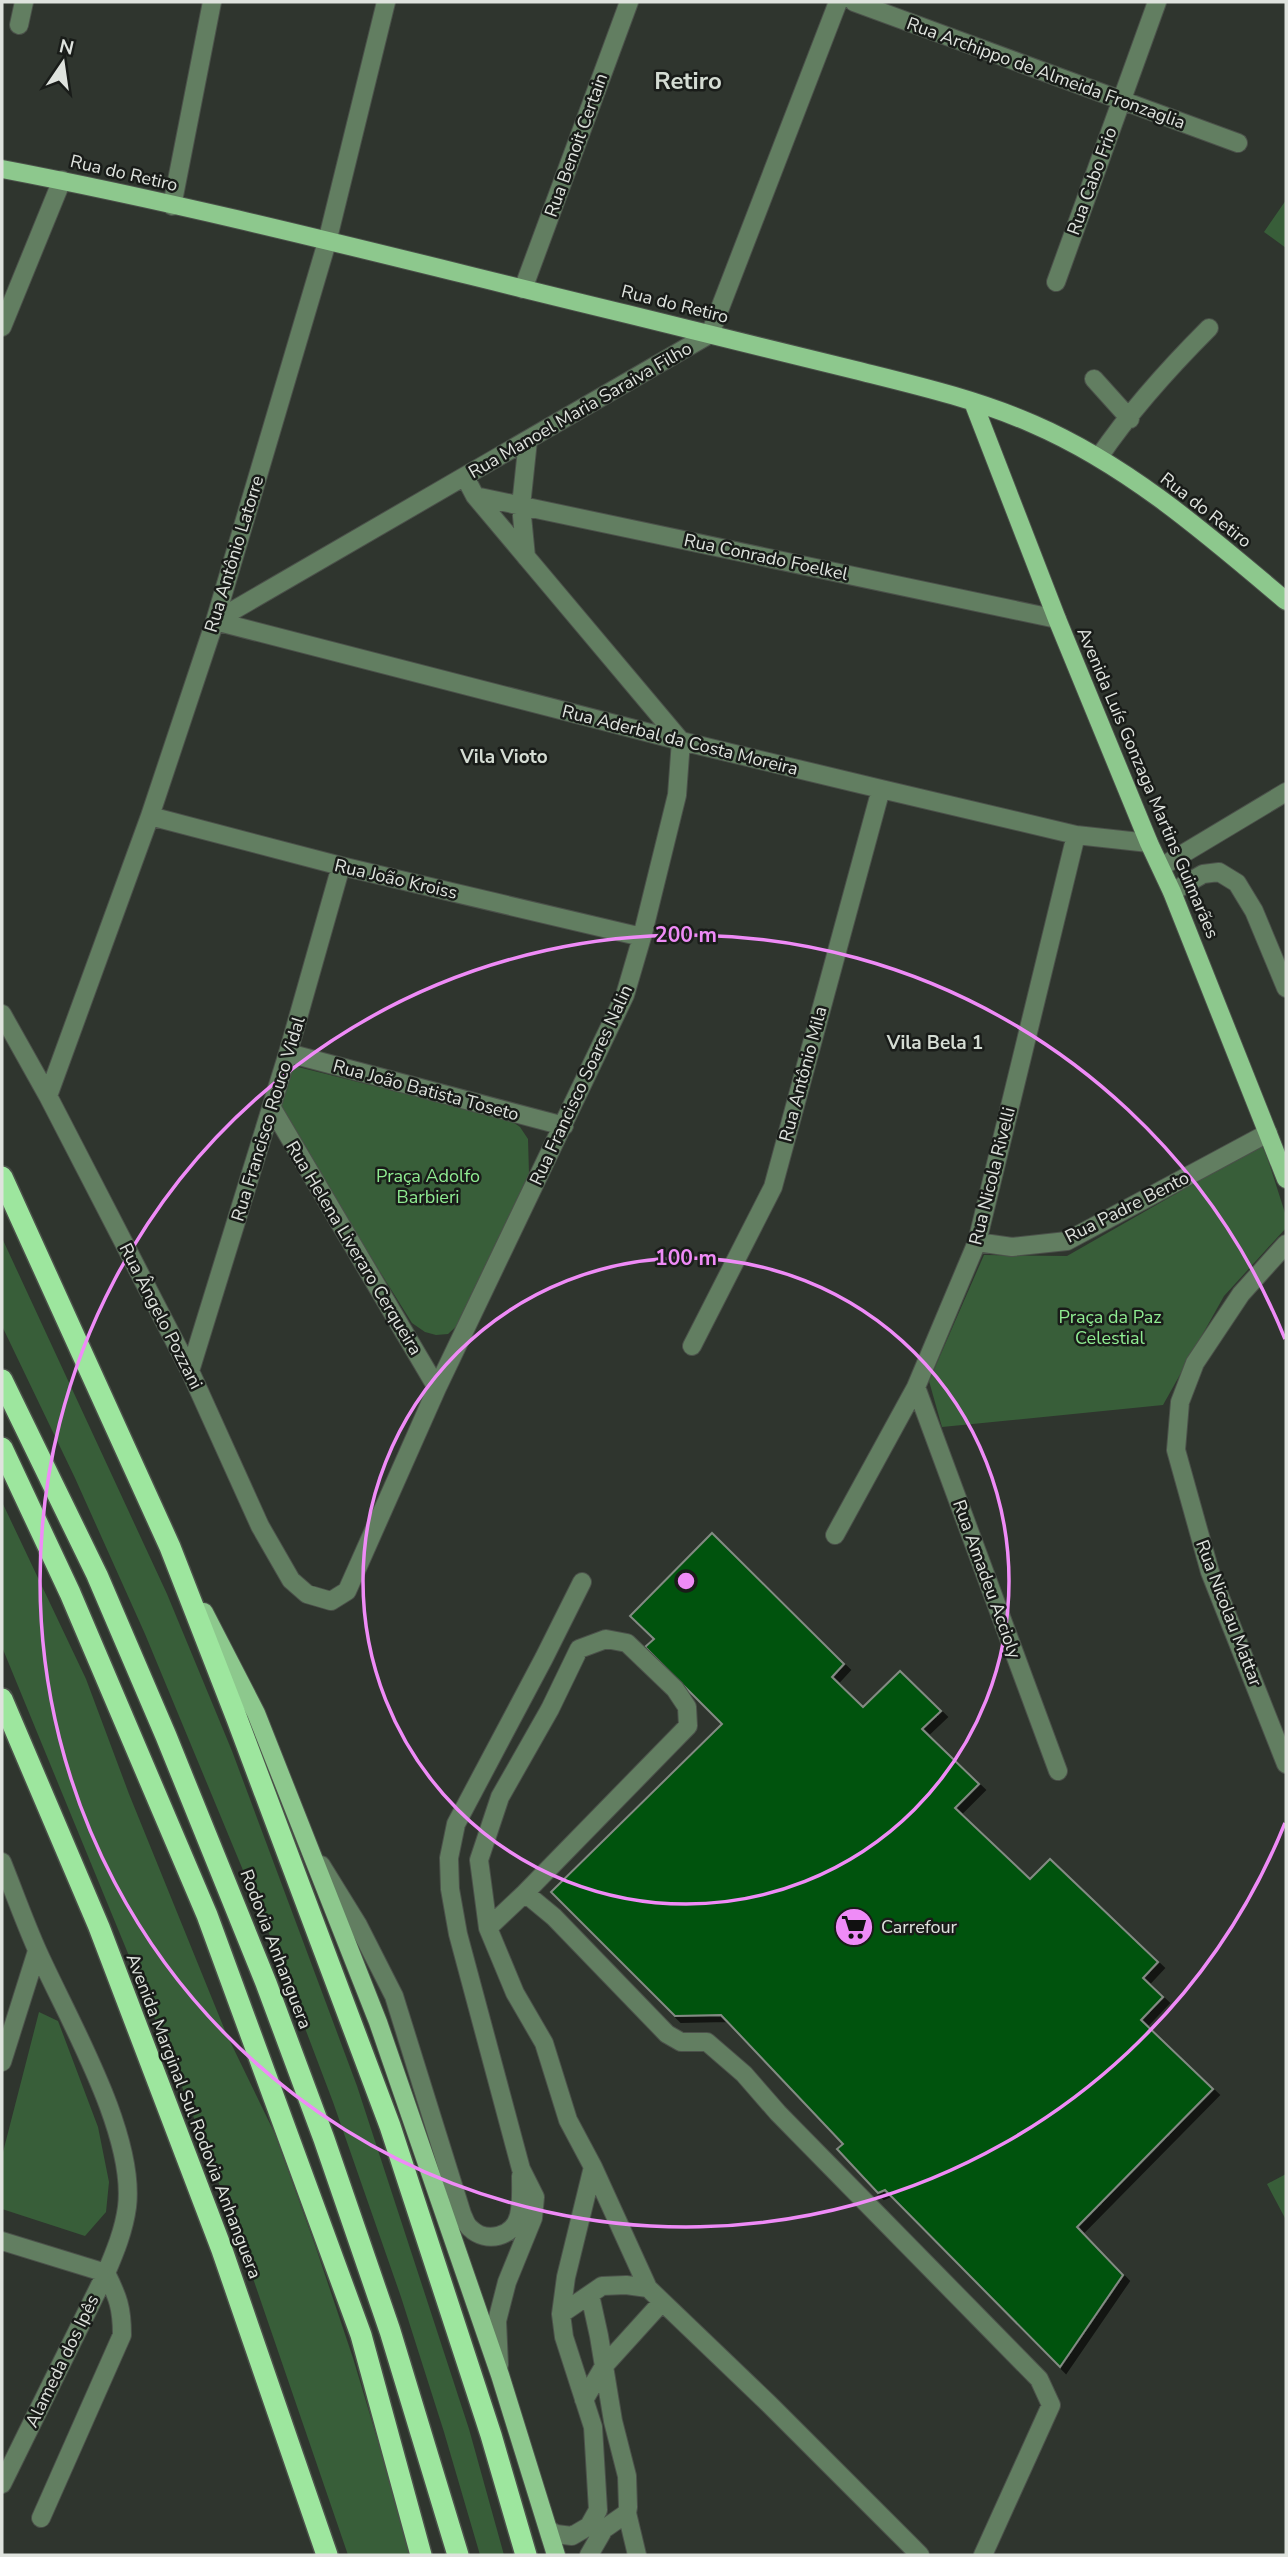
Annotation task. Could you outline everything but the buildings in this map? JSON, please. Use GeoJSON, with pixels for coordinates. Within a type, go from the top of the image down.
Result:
{"type":"FeatureCollection","features":[{"type":"Feature","properties":{"kind":"highway"},"geometry":{"type":"LineString","coordinates":[[2,1177],[170,1547],[242,1732],[390,2126],[487,2421],[526,2555]]}},
{"type":"Feature","properties":{"kind":"highway"},"geometry":{"type":"LineString","coordinates":[[2,1187],[24,1230]]}},
{"type":"Feature","properties":{"kind":"highway","name":"Rodovia Anhanguera"},"geometry":{"type":"LineString","coordinates":[[2,1380],[97,1575],[166,1736],[266,1983],[324,2139],[390,2331],[458,2555]]}},
{"type":"Feature","properties":{"kind":"highway"},"geometry":{"type":"LineString","coordinates":[[2,1448],[76,1606],[207,1915],[361,2335],[421,2555]]}},
{"type":"Feature","properties":{"kind":"highway","name":"Avenida Marginal Sul Rodovia Anhanguera"},"geometry":{"type":"LineString","coordinates":[[2,1699],[99,1927],[222,2250],[327,2555]]}},
{"type":"Feature","properties":{"kind":"main road","name":"Rua do Retiro"},"geometry":{"type":"LineString","coordinates":[[2,169],[62,180],[523,289],[973,402],[1033,424],[1099,457],[1190,521],[1286,601]]}},
{"type":"Feature","properties":{"kind":"main road","name":"Avenida Luís Gonzaga Martins Guimarães"},"geometry":{"type":"LineString","coordinates":[[973,402],[1057,618],[1149,843],[1172,892],[1286,1179]]}},
{"type":"Feature","properties":{"kind":"main road"},"geometry":{"type":"LineString","coordinates":[[170,1547],[256,1713],[313,1852],[416,2128],[500,2375],[556,2555]]}},
{"type":"Feature","properties":{"kind":"street"},"geometry":{"type":"LineString","coordinates":[[19,25],[24,2]]}},
{"type":"Feature","properties":{"kind":"street"},"geometry":{"type":"LineString","coordinates":[[173,206],[212,2]]}},
{"type":"Feature","properties":{"kind":"street","name":"Rua Antônio Latorre"},"geometry":{"type":"LineString","coordinates":[[48,1096],[150,816],[215,621],[327,242],[386,2]]}},
{"type":"Feature","properties":{"kind":"street","name":"Rua Benoit Certain"},"geometry":{"type":"LineString","coordinates":[[523,289],[629,2]]}},
{"type":"Feature","properties":{"kind":"street","name":"Rua Manoel Maria Saraiva Filho"},"geometry":{"type":"LineString","coordinates":[[215,621],[710,334],[838,2]]}},
{"type":"Feature","properties":{"kind":"street","name":"Rua Archippo de Almeida Fronzaglia"},"geometry":{"type":"LineString","coordinates":[[854,2],[1238,143]]}},
{"type":"Feature","properties":{"kind":"street","name":"Rua Cabo Frio"},"geometry":{"type":"LineString","coordinates":[[1056,282],[1157,2]]}},
{"type":"Feature","properties":{"kind":"street"},"geometry":{"type":"LineString","coordinates":[[2,327],[62,180]]}},
{"type":"Feature","properties":{"kind":"street"},"geometry":{"type":"LineString","coordinates":[[1099,457],[1209,328]]}},
{"type":"Feature","properties":{"kind":"street"},"geometry":{"type":"LineString","coordinates":[[1094,379],[1130,419]]}},
{"type":"Feature","properties":{"kind":"street"},"geometry":{"type":"LineString","coordinates":[[526,557],[521,506],[528,440]]}},
{"type":"Feature","properties":{"kind":"street"},"geometry":{"type":"LineString","coordinates":[[465,477],[475,496],[681,741]]}},
{"type":"Feature","properties":{"kind":"street","name":"Rua Conrado Foelkel"},"geometry":{"type":"LineString","coordinates":[[475,496],[1057,618]]}},
{"type":"Feature","properties":{"kind":"street","name":"Rua Aderbal da Costa Moreira"},"geometry":{"type":"LineString","coordinates":[[215,621],[681,741],[881,789],[1076,835],[1149,843]]}},
{"type":"Feature","properties":{"kind":"street","name":"Rua Francisco Soares Nalin"},"geometry":{"type":"LineString","coordinates":[[331,1601],[346,1591],[437,1388],[625,995],[677,795],[681,741]]}},
{"type":"Feature","properties":{"kind":"street","name":"Rua Antônio Mila"},"geometry":{"type":"LineString","coordinates":[[692,1346],[773,1187],[881,789]]}},
{"type":"Feature","properties":{"kind":"street"},"geometry":{"type":"LineString","coordinates":[[1161,867],[1286,792]]}},
{"type":"Feature","properties":{"kind":"street","name":"Rua João Kroiss"},"geometry":{"type":"LineString","coordinates":[[150,816],[341,866],[642,937]]}},
{"type":"Feature","properties":{"kind":"street","name":"Rua Nicola Rivelli"},"geometry":{"type":"LineString","coordinates":[[835,1535],[916,1387],[977,1242],[1076,835]]}},
{"type":"Feature","properties":{"kind":"street","name":"Rua Francisco Rouco Vidal"},"geometry":{"type":"LineString","coordinates":[[190,1371],[272,1108],[341,866]]}},
{"type":"Feature","properties":{"kind":"street"},"geometry":{"type":"LineString","coordinates":[[1172,892],[1203,874],[1219,873],[1237,883],[1254,911],[1286,988]]}},
{"type":"Feature","properties":{"kind":"street","name":"Rua Ângelo Pozzani"},"geometry":{"type":"LineString","coordinates":[[2,1014],[48,1096],[190,1371],[260,1526],[291,1580],[307,1594],[331,1601]]}},
{"type":"Feature","properties":{"kind":"street","name":"Rua João Batista Toseto"},"geometry":{"type":"LineString","coordinates":[[288,1053],[564,1126]]}},
{"type":"Feature","properties":{"kind":"street","name":"Rua Helena Liveraro Cerqueira"},"geometry":{"type":"LineString","coordinates":[[272,1108],[437,1388]]}},
{"type":"Feature","properties":{"kind":"street","name":"Rua Padre Bento"},"geometry":{"type":"LineString","coordinates":[[977,1242],[1012,1247],[1067,1241],[1268,1133]]}},
{"type":"Feature","properties":{"kind":"street","name":"Rua Nicolau Mattar"},"geometry":{"type":"LineString","coordinates":[[1286,1244],[1241,1294],[1195,1363],[1180,1402],[1176,1450],[1209,1572],[1286,1764]]}},
{"type":"Feature","properties":{"kind":"street","name":"Rua Amadeu Accioly"},"geometry":{"type":"LineString","coordinates":[[916,1387],[1058,1771]]}},
{"type":"Feature","properties":{"kind":"street"},"geometry":{"type":"LineString","coordinates":[[500,2375],[497,2321],[507,2282],[533,2218],[535,2197],[520,2169],[458,1934],[450,1889],[449,1858],[456,1824],[582,1582]]}},
{"type":"Feature","properties":{"kind":"street"},"geometry":{"type":"LineString","coordinates":[[488,1928],[688,1726],[687,1707],[675,1689],[627,1643],[606,1639],[579,1649],[550,1709],[500,1797],[480,1860],[488,1928],[515,1993],[544,2043],[568,2120],[593,2167],[648,2288],[920,2555]]}},
{"type":"Feature","properties":{"kind":"street"},"geometry":{"type":"LineString","coordinates":[[544,1658],[575,1656]]}},
{"type":"Feature","properties":{"kind":"street"},"geometry":{"type":"LineString","coordinates":[[313,1852],[358,1925],[394,1996],[462,2214],[469,2228],[485,2236],[498,2237],[512,2231],[519,2217],[520,2169]]}},
{"type":"Feature","properties":{"kind":"street","name":"Alameda dos Ipês"},"geometry":{"type":"LineString","coordinates":[[2,1863],[37,1951],[106,2099],[125,2165],[128,2206],[120,2238],[106,2273],[2,2484]]}},
{"type":"Feature","properties":{"kind":"street"},"geometry":{"type":"LineString","coordinates":[[525,1893],[554,1917],[667,2034],[681,2042],[707,2042],[744,2074],[778,2113],[1039,2379],[1051,2405],[982,2555]]}},
{"type":"Feature","properties":{"kind":"street"},"geometry":{"type":"LineString","coordinates":[[2,2062],[37,1951]]}},
{"type":"Feature","properties":{"kind":"street"},"geometry":{"type":"LineString","coordinates":[[549,2530],[556,2534],[572,2536],[589,2526],[598,2510],[593,2427],[564,2337],[561,2314],[566,2277],[593,2167]]}},
{"type":"Feature","properties":{"kind":"street"},"geometry":{"type":"LineString","coordinates":[[2,2241],[106,2273],[119,2298],[122,2315],[122,2335],[41,2518]]}},
{"type":"Feature","properties":{"kind":"street"},"geometry":{"type":"LineString","coordinates":[[561,2314],[602,2286],[648,2288]]}},
{"type":"Feature","properties":{"kind":"street"},"geometry":{"type":"LineString","coordinates":[[590,2295],[626,2476],[627,2513],[637,2555]]}},
{"type":"Feature","properties":{"kind":"street"},"geometry":{"type":"LineString","coordinates":[[584,2400],[604,2366],[662,2302]]}},
{"type":"Feature","properties":{"kind":"street"},"geometry":{"type":"LineString","coordinates":[[589,2555],[604,2529],[627,2513]]}},
{"type":"Feature","properties":{"kind":"green space"},"geometry":{"type":"Polygon","coordinates":[[[1286,200],[1286,248],[1264,232],[1286,200]]]}},
{"type":"Feature","properties":{"kind":"green space","name":"Praça Adolfo Barbieri"},"geometry":{"type":"Polygon","coordinates":[[[290,1065],[510,1120],[520,1127],[528,1139],[529,1174],[475,1298],[461,1322],[448,1334],[425,1332],[412,1323],[277,1107],[290,1065]]]}},
{"type":"Feature","properties":{"kind":"green space","name":"Praça da Paz Celestial"},"geometry":{"type":"Polygon","coordinates":[[[1263,1144],[1286,1216],[1286,1228],[1224,1296],[1163,1405],[942,1427],[929,1381],[984,1255],[1067,1256],[1263,1144]]]}},
{"type":"Feature","properties":{"kind":"green space"},"geometry":{"type":"Polygon","coordinates":[[[2,1238],[167,1594],[232,1751],[357,2086],[469,2429],[504,2555],[480,2555],[401,2297],[333,2102],[267,1928],[145,1634],[75,1478],[2,1326],[2,1238]]]}},
{"type":"Feature","properties":{"kind":"green space"},"geometry":{"type":"Polygon","coordinates":[[[2,1502],[86,1679],[129,1794],[226,2033],[275,2134],[353,2358],[412,2555],[348,2555],[234,2223],[171,2058],[2,1647],[2,1502]]]}},
{"type":"Feature","properties":{"kind":"green space"},"geometry":{"type":"Polygon","coordinates":[[[39,2012],[58,2021],[98,2127],[109,2182],[106,2212],[85,2236],[2,2209],[2,2156],[39,2012]]]}},
{"type":"Feature","properties":{"kind":"green space"},"geometry":{"type":"Polygon","coordinates":[[[1286,2174],[1286,2220],[1267,2184],[1286,2174]]]}},
{"type":"Feature","properties":{"kind":"place","name":"Carrefour"},"geometry":{"type":"Point","coordinates":[854,1927]}},
{"type":"Feature","properties":{"kind":"district","name":"Retiro"},"geometry":{"type":"Point","coordinates":[688,81]}},
{"type":"Feature","properties":{"kind":"district","name":"Vila Vioto"},"geometry":{"type":"Point","coordinates":[504,757]}},
{"type":"Feature","properties":{"kind":"district","name":"Vila Bela 1"},"geometry":{"type":"Point","coordinates":[935,1043]}}]}
